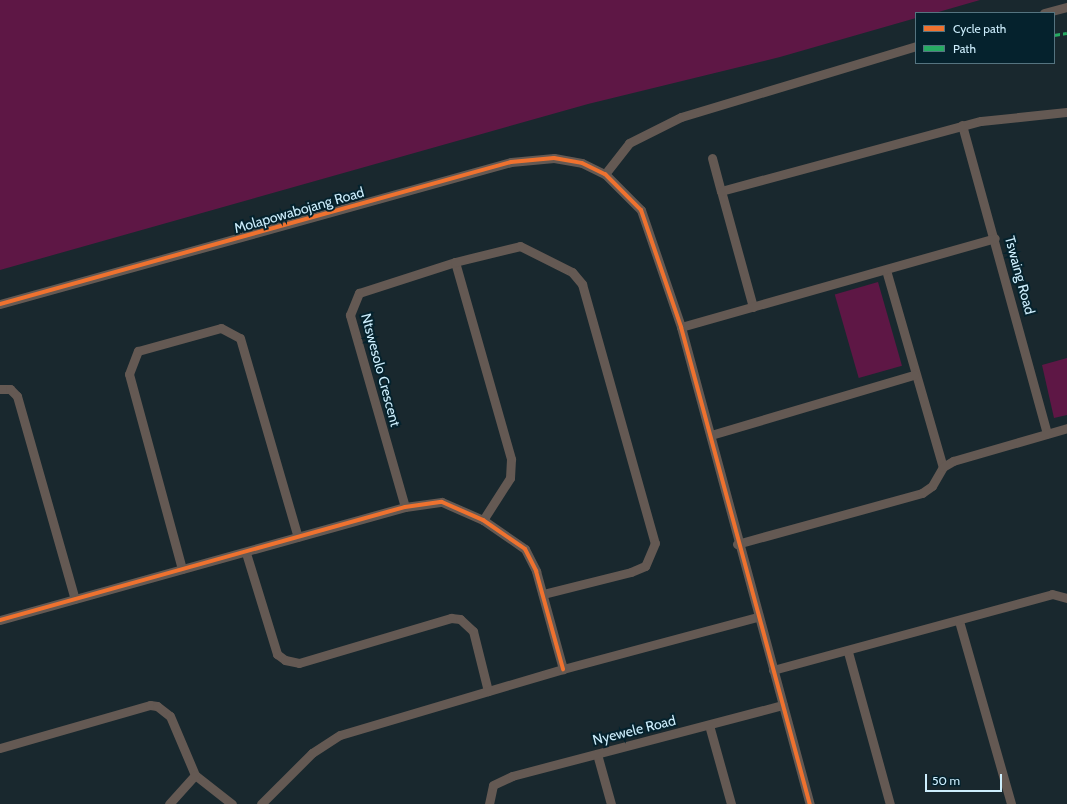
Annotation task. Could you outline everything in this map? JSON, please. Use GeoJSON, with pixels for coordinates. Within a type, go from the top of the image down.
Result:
{"type":"FeatureCollection","features":[{"type":"Feature","properties":{"kind":"street"},"geometry":{"type":"LineString","coordinates":[[1048,12],[1067,7]]}},
{"type":"Feature","properties":{"kind":"street"},"geometry":{"type":"LineString","coordinates":[[605,174],[630,143],[681,117],[915,46]]}},
{"type":"Feature","properties":{"kind":"street"},"geometry":{"type":"LineString","coordinates":[[721,191],[962,125],[1067,112]]}},
{"type":"Feature","properties":{"kind":"street","name":"Tswaing Road"},"geometry":{"type":"LineString","coordinates":[[962,125],[996,238],[1047,433]]}},
{"type":"Feature","properties":{"kind":"street","name":"Molapowabojang Road"},"geometry":{"type":"LineString","coordinates":[[0,304],[511,162],[554,158],[582,163],[605,174],[641,210],[681,327],[711,435],[737,544],[810,804]]}},
{"type":"Feature","properties":{"kind":"street"},"geometry":{"type":"LineString","coordinates":[[712,158],[753,307]]}},
{"type":"Feature","properties":{"kind":"street"},"geometry":{"type":"LineString","coordinates":[[681,327],[996,238]]}},
{"type":"Feature","properties":{"kind":"street","name":"Ntswesolo Crescent"},"geometry":{"type":"LineString","coordinates":[[405,507],[350,315],[356,298],[367,289],[455,262],[511,247],[527,247],[578,277],[654,530],[655,543],[645,566],[543,594]]}},
{"type":"Feature","properties":{"kind":"street"},"geometry":{"type":"LineString","coordinates":[[455,262],[511,459],[510,478],[483,520]]}},
{"type":"Feature","properties":{"kind":"street"},"geometry":{"type":"LineString","coordinates":[[886,270],[914,375],[943,467]]}},
{"type":"Feature","properties":{"kind":"street"},"geometry":{"type":"LineString","coordinates":[[182,569],[129,374],[138,351],[221,328],[240,338],[298,537]]}},
{"type":"Feature","properties":{"kind":"street"},"geometry":{"type":"LineString","coordinates":[[711,435],[914,375]]}},
{"type":"Feature","properties":{"kind":"street"},"geometry":{"type":"LineString","coordinates":[[0,389],[10,389],[17,396],[75,599]]}},
{"type":"Feature","properties":{"kind":"street"},"geometry":{"type":"LineString","coordinates":[[737,544],[922,493],[932,486],[943,467],[1047,433],[1067,428]]}},
{"type":"Feature","properties":{"kind":"street"},"geometry":{"type":"LineString","coordinates":[[0,620],[182,569],[246,553],[405,507],[442,502],[483,520],[525,549],[543,594],[563,669]]}},
{"type":"Feature","properties":{"kind":"street"},"geometry":{"type":"LineString","coordinates":[[246,553],[277,654],[285,660],[299,663],[451,618],[460,619],[473,631],[488,691]]}},
{"type":"Feature","properties":{"kind":"street"},"geometry":{"type":"LineString","coordinates":[[773,670],[848,652],[1052,594],[1067,598]]}},
{"type":"Feature","properties":{"kind":"street"},"geometry":{"type":"LineString","coordinates":[[261,804],[312,753],[340,735],[563,669],[757,617]]}},
{"type":"Feature","properties":{"kind":"street"},"geometry":{"type":"LineString","coordinates":[[959,621],[1012,804]]}},
{"type":"Feature","properties":{"kind":"street"},"geometry":{"type":"LineString","coordinates":[[848,652],[890,804]]}},
{"type":"Feature","properties":{"kind":"street"},"geometry":{"type":"LineString","coordinates":[[0,748],[150,705],[157,706],[170,716],[195,775],[232,804]]}},
{"type":"Feature","properties":{"kind":"street","name":"Nyewele Road"},"geometry":{"type":"LineString","coordinates":[[489,804],[494,785],[512,776],[783,705]]}},
{"type":"Feature","properties":{"kind":"street"},"geometry":{"type":"LineString","coordinates":[[709,725],[731,804]]}},
{"type":"Feature","properties":{"kind":"street"},"geometry":{"type":"LineString","coordinates":[[597,754],[611,804]]}},
{"type":"Feature","properties":{"kind":"street"},"geometry":{"type":"LineString","coordinates":[[169,804],[195,775]]}},
{"type":"Feature","properties":{"kind":"shaded area"},"geometry":{"type":"Polygon","coordinates":[[[0,0],[980,0],[938,12],[915,12],[915,18],[780,57],[588,104],[0,270],[0,0]]]}},
{"type":"Feature","properties":{"kind":"shaded area"},"geometry":{"type":"Polygon","coordinates":[[[878,282],[902,366],[859,378],[835,294],[878,282]]]}},
{"type":"Feature","properties":{"kind":"shaded area"},"geometry":{"type":"Polygon","coordinates":[[[1067,358],[1067,415],[1054,418],[1042,365],[1067,358]]]}},
{"type":"Feature","properties":{"kind":"marked path"},"geometry":{"type":"LineString","coordinates":[[1055,35],[1067,33]]}},
{"type":"Feature","properties":{"kind":"cycle path"},"geometry":{"type":"LineString","coordinates":[[0,304],[511,162],[554,158],[582,163],[605,174],[641,210],[681,327],[810,804]]}},
{"type":"Feature","properties":{"kind":"cycle path"},"geometry":{"type":"LineString","coordinates":[[0,620],[405,507],[442,502],[483,520],[525,549],[536,571],[563,669]]}}]}
